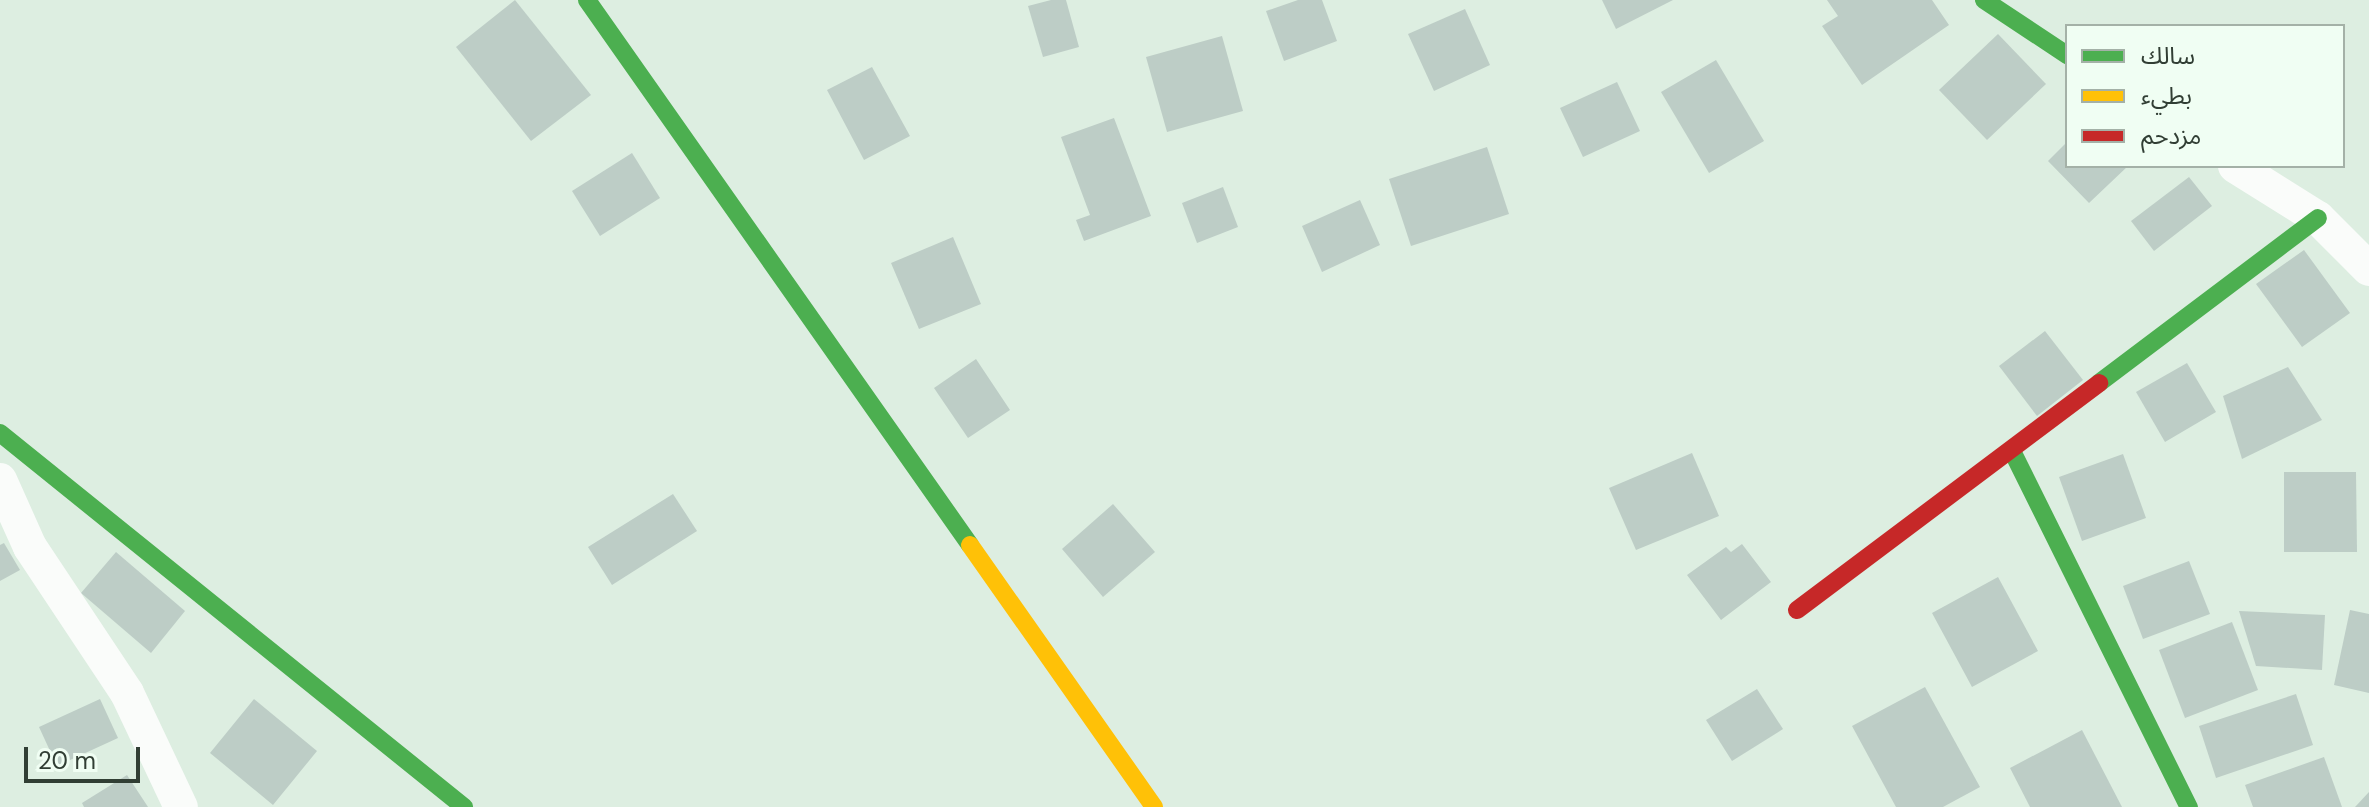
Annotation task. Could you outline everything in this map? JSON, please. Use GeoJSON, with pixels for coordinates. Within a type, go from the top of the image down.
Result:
{"type":"FeatureCollection","features":[{"type":"Feature","properties":{"kind":"street"},"geometry":{"type":"LineString","coordinates":[[587,0],[1154,807]]}},
{"type":"Feature","properties":{"kind":"street"},"geometry":{"type":"LineString","coordinates":[[1984,0],[2065,54]]}},
{"type":"Feature","properties":{"kind":"street"},"geometry":{"type":"LineString","coordinates":[[2238,168],[2318,218],[2369,269]]}},
{"type":"Feature","properties":{"kind":"street"},"geometry":{"type":"LineString","coordinates":[[1797,610],[2318,218]]}},
{"type":"Feature","properties":{"kind":"street"},"geometry":{"type":"LineString","coordinates":[[0,433],[464,807]]}},
{"type":"Feature","properties":{"kind":"street"},"geometry":{"type":"LineString","coordinates":[[2012,451],[2189,807]]}},
{"type":"Feature","properties":{"kind":"street"},"geometry":{"type":"LineString","coordinates":[[0,480],[30,547],[127,693],[181,807]]}},
{"type":"Feature","properties":{"kind":"building"},"geometry":{"type":"Polygon","coordinates":[[[515,0],[591,95],[531,141],[456,47],[515,0]]]}},
{"type":"Feature","properties":{"kind":"building"},"geometry":{"type":"Polygon","coordinates":[[[1066,0],[1079,47],[1043,57],[1028,6],[1066,0]]]}},
{"type":"Feature","properties":{"kind":"building"},"geometry":{"type":"Polygon","coordinates":[[[1298,0],[1322,0],[1337,41],[1284,61],[1266,11],[1298,0]]]}},
{"type":"Feature","properties":{"kind":"building"},"geometry":{"type":"Polygon","coordinates":[[[1602,0],[1673,0],[1616,29],[1602,0]]]}},
{"type":"Feature","properties":{"kind":"building"},"geometry":{"type":"Polygon","coordinates":[[[1827,0],[1932,0],[1949,25],[1862,85],[1822,26],[1838,16],[1827,0]]]}},
{"type":"Feature","properties":{"kind":"building"},"geometry":{"type":"Polygon","coordinates":[[[1465,9],[1490,65],[1434,91],[1408,34],[1465,9]]]}},
{"type":"Feature","properties":{"kind":"building"},"geometry":{"type":"Polygon","coordinates":[[[1998,34],[2046,84],[1987,140],[1939,90],[1998,34]]]}},
{"type":"Feature","properties":{"kind":"building"},"geometry":{"type":"Polygon","coordinates":[[[1222,36],[1243,111],[1167,132],[1146,57],[1222,36]]]}},
{"type":"Feature","properties":{"kind":"building"},"geometry":{"type":"Polygon","coordinates":[[[1716,60],[1764,141],[1709,173],[1661,92],[1716,60]]]}},
{"type":"Feature","properties":{"kind":"building"},"geometry":{"type":"Polygon","coordinates":[[[872,67],[910,136],[864,160],[827,90],[872,67]]]}},
{"type":"Feature","properties":{"kind":"building"},"geometry":{"type":"Polygon","coordinates":[[[1617,82],[1640,131],[1583,157],[1560,108],[1617,82]]]}},
{"type":"Feature","properties":{"kind":"building"},"geometry":{"type":"Polygon","coordinates":[[[1114,118],[1151,216],[1084,241],[1076,220],[1090,215],[1061,137],[1114,118]]]}},
{"type":"Feature","properties":{"kind":"building"},"geometry":{"type":"Polygon","coordinates":[[[2065,144],[2065,168],[2126,168],[2089,203],[2048,161],[2065,144]]]}},
{"type":"Feature","properties":{"kind":"building"},"geometry":{"type":"Polygon","coordinates":[[[1487,147],[1509,214],[1411,246],[1389,179],[1487,147]]]}},
{"type":"Feature","properties":{"kind":"building"},"geometry":{"type":"Polygon","coordinates":[[[632,153],[660,198],[600,236],[572,191],[632,153]]]}},
{"type":"Feature","properties":{"kind":"building"},"geometry":{"type":"Polygon","coordinates":[[[2189,177],[2212,206],[2154,251],[2131,221],[2189,177]]]}},
{"type":"Feature","properties":{"kind":"building"},"geometry":{"type":"Polygon","coordinates":[[[1223,187],[1238,227],[1197,243],[1182,203],[1223,187]]]}},
{"type":"Feature","properties":{"kind":"building"},"geometry":{"type":"Polygon","coordinates":[[[1360,200],[1380,245],[1322,272],[1302,226],[1360,200]]]}},
{"type":"Feature","properties":{"kind":"building"},"geometry":{"type":"Polygon","coordinates":[[[953,237],[981,304],[919,329],[891,263],[953,237]]]}},
{"type":"Feature","properties":{"kind":"building"},"geometry":{"type":"Polygon","coordinates":[[[2304,250],[2350,313],[2302,347],[2256,284],[2304,250]]]}},
{"type":"Feature","properties":{"kind":"building"},"geometry":{"type":"Polygon","coordinates":[[[2045,331],[2083,380],[2037,416],[1999,366],[2045,331]]]}},
{"type":"Feature","properties":{"kind":"building"},"geometry":{"type":"Polygon","coordinates":[[[976,359],[1010,410],[968,438],[934,388],[976,359]]]}},
{"type":"Feature","properties":{"kind":"building"},"geometry":{"type":"Polygon","coordinates":[[[2187,363],[2216,412],[2165,442],[2136,392],[2187,363]]]}},
{"type":"Feature","properties":{"kind":"building"},"geometry":{"type":"Polygon","coordinates":[[[2288,367],[2322,420],[2242,459],[2223,396],[2288,367]]]}},
{"type":"Feature","properties":{"kind":"building"},"geometry":{"type":"Polygon","coordinates":[[[1692,453],[1719,516],[1636,550],[1609,488],[1692,453]]]}},
{"type":"Feature","properties":{"kind":"building"},"geometry":{"type":"Polygon","coordinates":[[[2123,454],[2146,518],[2082,541],[2059,477],[2123,454]]]}},
{"type":"Feature","properties":{"kind":"building"},"geometry":{"type":"Polygon","coordinates":[[[2284,472],[2356,472],[2357,552],[2284,552],[2284,472]]]}},
{"type":"Feature","properties":{"kind":"building"},"geometry":{"type":"Polygon","coordinates":[[[673,494],[697,531],[612,585],[588,547],[673,494]]]}},
{"type":"Feature","properties":{"kind":"building"},"geometry":{"type":"Polygon","coordinates":[[[1113,504],[1155,552],[1103,597],[1062,549],[1113,504]]]}},
{"type":"Feature","properties":{"kind":"building"},"geometry":{"type":"Polygon","coordinates":[[[4,543],[20,570],[0,581],[0,545],[4,543]]]}},
{"type":"Feature","properties":{"kind":"building"},"geometry":{"type":"Polygon","coordinates":[[[1742,544],[1771,582],[1721,620],[1687,575],[1726,547],[1731,552],[1742,544]]]}},
{"type":"Feature","properties":{"kind":"building"},"geometry":{"type":"Polygon","coordinates":[[[116,552],[185,611],[151,653],[81,593],[116,552]]]}},
{"type":"Feature","properties":{"kind":"building"},"geometry":{"type":"Polygon","coordinates":[[[2189,561],[2210,614],[2143,639],[2123,586],[2189,561]]]}},
{"type":"Feature","properties":{"kind":"building"},"geometry":{"type":"Polygon","coordinates":[[[1998,577],[2038,651],[1972,687],[1932,613],[1998,577]]]}},
{"type":"Feature","properties":{"kind":"building"},"geometry":{"type":"Polygon","coordinates":[[[2350,610],[2369,614],[2369,693],[2334,685],[2350,610]]]}},
{"type":"Feature","properties":{"kind":"building"},"geometry":{"type":"Polygon","coordinates":[[[2239,611],[2325,615],[2322,670],[2256,666],[2239,611]]]}},
{"type":"Feature","properties":{"kind":"building"},"geometry":{"type":"Polygon","coordinates":[[[2232,622],[2258,690],[2185,718],[2159,650],[2232,622]]]}},
{"type":"Feature","properties":{"kind":"building"},"geometry":{"type":"Polygon","coordinates":[[[1925,687],[1980,787],[1943,807],[1896,807],[1852,726],[1925,687]]]}},
{"type":"Feature","properties":{"kind":"building"},"geometry":{"type":"Polygon","coordinates":[[[1757,689],[1783,729],[1732,761],[1706,720],[1757,689]]]}},
{"type":"Feature","properties":{"kind":"building"},"geometry":{"type":"Polygon","coordinates":[[[2296,694],[2313,745],[2216,778],[2199,726],[2296,694]]]}},
{"type":"Feature","properties":{"kind":"building"},"geometry":{"type":"Polygon","coordinates":[[[100,699],[118,738],[57,766],[39,727],[100,699]]]}},
{"type":"Feature","properties":{"kind":"building"},"geometry":{"type":"Polygon","coordinates":[[[254,699],[317,751],[273,805],[210,753],[254,699]]]}},
{"type":"Feature","properties":{"kind":"building"},"geometry":{"type":"Polygon","coordinates":[[[2082,730],[2122,807],[2030,807],[2010,768],[2082,730]]]}},
{"type":"Feature","properties":{"kind":"building"},"geometry":{"type":"Polygon","coordinates":[[[2324,757],[2342,807],[2253,807],[2245,785],[2324,757]]]}},
{"type":"Feature","properties":{"kind":"building"},"geometry":{"type":"Polygon","coordinates":[[[127,775],[148,807],[84,807],[82,803],[127,775]]]}},
{"type":"Feature","properties":{"kind":"building"},"geometry":{"type":"Polygon","coordinates":[[[2369,792],[2369,807],[2355,807],[2369,792]]]}},
{"type":"Feature","properties":{"kind":"traffic: fast"},"geometry":{"type":"LineString","coordinates":[[587,0],[970,545]]}},
{"type":"Feature","properties":{"kind":"traffic: fast"},"geometry":{"type":"LineString","coordinates":[[1984,0],[2065,54]]}},
{"type":"Feature","properties":{"kind":"traffic: fast"},"geometry":{"type":"LineString","coordinates":[[2099,383],[2318,218]]}},
{"type":"Feature","properties":{"kind":"traffic: fast"},"geometry":{"type":"LineString","coordinates":[[0,433],[464,807]]}},
{"type":"Feature","properties":{"kind":"traffic: fast"},"geometry":{"type":"LineString","coordinates":[[2012,451],[2189,807]]}},
{"type":"Feature","properties":{"kind":"traffic: slow"},"geometry":{"type":"LineString","coordinates":[[970,545],[1154,807]]}},
{"type":"Feature","properties":{"kind":"traffic: jam"},"geometry":{"type":"LineString","coordinates":[[1797,610],[2099,383]]}}]}
